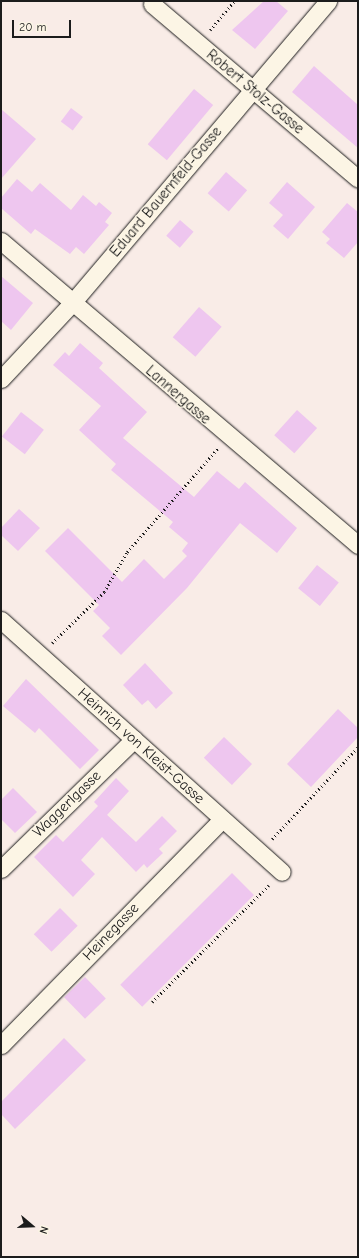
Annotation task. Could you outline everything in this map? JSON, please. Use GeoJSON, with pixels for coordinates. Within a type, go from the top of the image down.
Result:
{"type":"FeatureCollection","features":[{"type":"Feature","properties":{"kind":"street","name":"Eduard Bauernfeld-Gasse"},"geometry":{"type":"LineString","coordinates":[[1,379],[72,303],[328,1]]}},
{"type":"Feature","properties":{"kind":"street","name":"Robert Stolz-Gasse"},"geometry":{"type":"LineString","coordinates":[[152,4],[358,179]]}},
{"type":"Feature","properties":{"kind":"street","name":"Lannergasse"},"geometry":{"type":"LineString","coordinates":[[1,241],[228,437],[358,545]]}},
{"type":"Feature","properties":{"kind":"street","name":"Heinrich von Kleist-Gasse"},"geometry":{"type":"LineString","coordinates":[[1,620],[282,872]]}},
{"type":"Feature","properties":{"kind":"street","name":"Waggerlgasse"},"geometry":{"type":"LineString","coordinates":[[1,869],[134,739]]}},
{"type":"Feature","properties":{"kind":"street","name":"Heinegasse"},"geometry":{"type":"LineString","coordinates":[[1,1045],[222,819]]}},
{"type":"Feature","properties":{"kind":"path"},"geometry":{"type":"LineString","coordinates":[[198,43],[234,1]]}},
{"type":"Feature","properties":{"kind":"path"},"geometry":{"type":"LineString","coordinates":[[41,655],[104,592],[127,552],[228,437]]}},
{"type":"Feature","properties":{"kind":"path"},"geometry":{"type":"LineString","coordinates":[[260,852],[358,747]]}},
{"type":"Feature","properties":{"kind":"path"},"geometry":{"type":"LineString","coordinates":[[152,1002],[282,872]]}},
{"type":"Feature","properties":{"kind":"building"},"geometry":{"type":"Polygon","coordinates":[[[264,1],[276,1],[288,11],[255,49],[232,30],[264,1]]]}},
{"type":"Feature","properties":{"kind":"building"},"geometry":{"type":"Polygon","coordinates":[[[314,66],[358,105],[358,148],[292,92],[314,66]]]}},
{"type":"Feature","properties":{"kind":"building"},"geometry":{"type":"Polygon","coordinates":[[[194,89],[213,105],[167,160],[148,144],[194,89]]]}},
{"type":"Feature","properties":{"kind":"building"},"geometry":{"type":"Polygon","coordinates":[[[71,108],[83,117],[73,131],[61,122],[71,108]]]}},
{"type":"Feature","properties":{"kind":"building"},"geometry":{"type":"Polygon","coordinates":[[[1,109],[36,139],[1,179],[1,109]]]}},
{"type":"Feature","properties":{"kind":"building"},"geometry":{"type":"Polygon","coordinates":[[[226,172],[247,190],[229,212],[208,193],[226,172]]]}},
{"type":"Feature","properties":{"kind":"building"},"geometry":{"type":"Polygon","coordinates":[[[17,179],[32,192],[40,183],[71,210],[83,195],[96,206],[99,202],[112,213],[105,222],[109,225],[84,254],[76,247],[70,254],[35,229],[31,234],[1,208],[1,198],[17,179]]]}},
{"type":"Feature","properties":{"kind":"building"},"geometry":{"type":"Polygon","coordinates":[[[287,182],[315,207],[288,239],[273,226],[283,215],[269,203],[287,182]]]}},
{"type":"Feature","properties":{"kind":"building"},"geometry":{"type":"Polygon","coordinates":[[[347,203],[358,212],[358,242],[344,258],[326,243],[330,239],[322,232],[347,203]]]}},
{"type":"Feature","properties":{"kind":"building"},"geometry":{"type":"Polygon","coordinates":[[[180,220],[194,232],[180,248],[166,236],[180,220]]]}},
{"type":"Feature","properties":{"kind":"building"},"geometry":{"type":"Polygon","coordinates":[[[1,276],[33,303],[11,330],[1,321],[1,276]]]}},
{"type":"Feature","properties":{"kind":"building"},"geometry":{"type":"Polygon","coordinates":[[[199,307],[222,327],[195,357],[173,337],[199,307]]]}},
{"type":"Feature","properties":{"kind":"building"},"geometry":{"type":"Polygon","coordinates":[[[80,343],[103,363],[99,368],[147,412],[123,438],[194,497],[217,471],[239,489],[245,482],[297,528],[277,553],[240,523],[187,588],[121,655],[102,636],[110,628],[93,611],[99,605],[45,551],[68,528],[122,582],[144,559],[164,579],[187,556],[182,551],[188,543],[169,527],[173,522],[111,470],[116,464],[79,430],[101,406],[53,365],[65,352],[69,356],[80,343]]]}},
{"type":"Feature","properties":{"kind":"building"},"geometry":{"type":"Polygon","coordinates":[[[297,410],[317,428],[294,453],[274,435],[297,410]]]}},
{"type":"Feature","properties":{"kind":"building"},"geometry":{"type":"Polygon","coordinates":[[[21,412],[44,430],[25,454],[2,436],[21,412]]]}},
{"type":"Feature","properties":{"kind":"building"},"geometry":{"type":"Polygon","coordinates":[[[19,509],[40,528],[18,551],[1,535],[1,528],[19,509]]]}},
{"type":"Feature","properties":{"kind":"building"},"geometry":{"type":"Polygon","coordinates":[[[317,565],[339,583],[320,606],[298,588],[317,565]]]}},
{"type":"Feature","properties":{"kind":"building"},"geometry":{"type":"Polygon","coordinates":[[[145,663],[173,693],[156,709],[148,700],[142,705],[123,685],[145,663]]]}},
{"type":"Feature","properties":{"kind":"building"},"geometry":{"type":"Polygon","coordinates":[[[26,679],[99,750],[80,769],[39,728],[35,733],[3,706],[26,679]]]}},
{"type":"Feature","properties":{"kind":"building"},"geometry":{"type":"Polygon","coordinates":[[[338,709],[358,728],[358,737],[311,787],[287,764],[338,709]]]}},
{"type":"Feature","properties":{"kind":"building"},"geometry":{"type":"Polygon","coordinates":[[[224,737],[252,764],[232,785],[204,758],[224,737]]]}},
{"type":"Feature","properties":{"kind":"building"},"geometry":{"type":"Polygon","coordinates":[[[116,778],[129,791],[107,815],[136,842],[162,816],[177,831],[159,849],[163,853],[147,868],[144,864],[136,872],[102,837],[81,860],[95,874],[73,897],[34,857],[56,835],[63,842],[98,806],[94,802],[116,778]]]}},
{"type":"Feature","properties":{"kind":"building"},"geometry":{"type":"Polygon","coordinates":[[[13,788],[37,812],[15,833],[1,819],[1,800],[13,788]]]}},
{"type":"Feature","properties":{"kind":"building"},"geometry":{"type":"Polygon","coordinates":[[[232,873],[254,895],[142,1007],[120,985],[232,873]]]}},
{"type":"Feature","properties":{"kind":"building"},"geometry":{"type":"Polygon","coordinates":[[[60,908],[78,926],[52,952],[34,934],[60,908]]]}},
{"type":"Feature","properties":{"kind":"building"},"geometry":{"type":"Polygon","coordinates":[[[85,977],[106,999],[85,1019],[64,997],[85,977]]]}},
{"type":"Feature","properties":{"kind":"building"},"geometry":{"type":"Polygon","coordinates":[[[64,1038],[86,1060],[15,1129],[1,1114],[1,1102],[64,1038]]]}}]}
